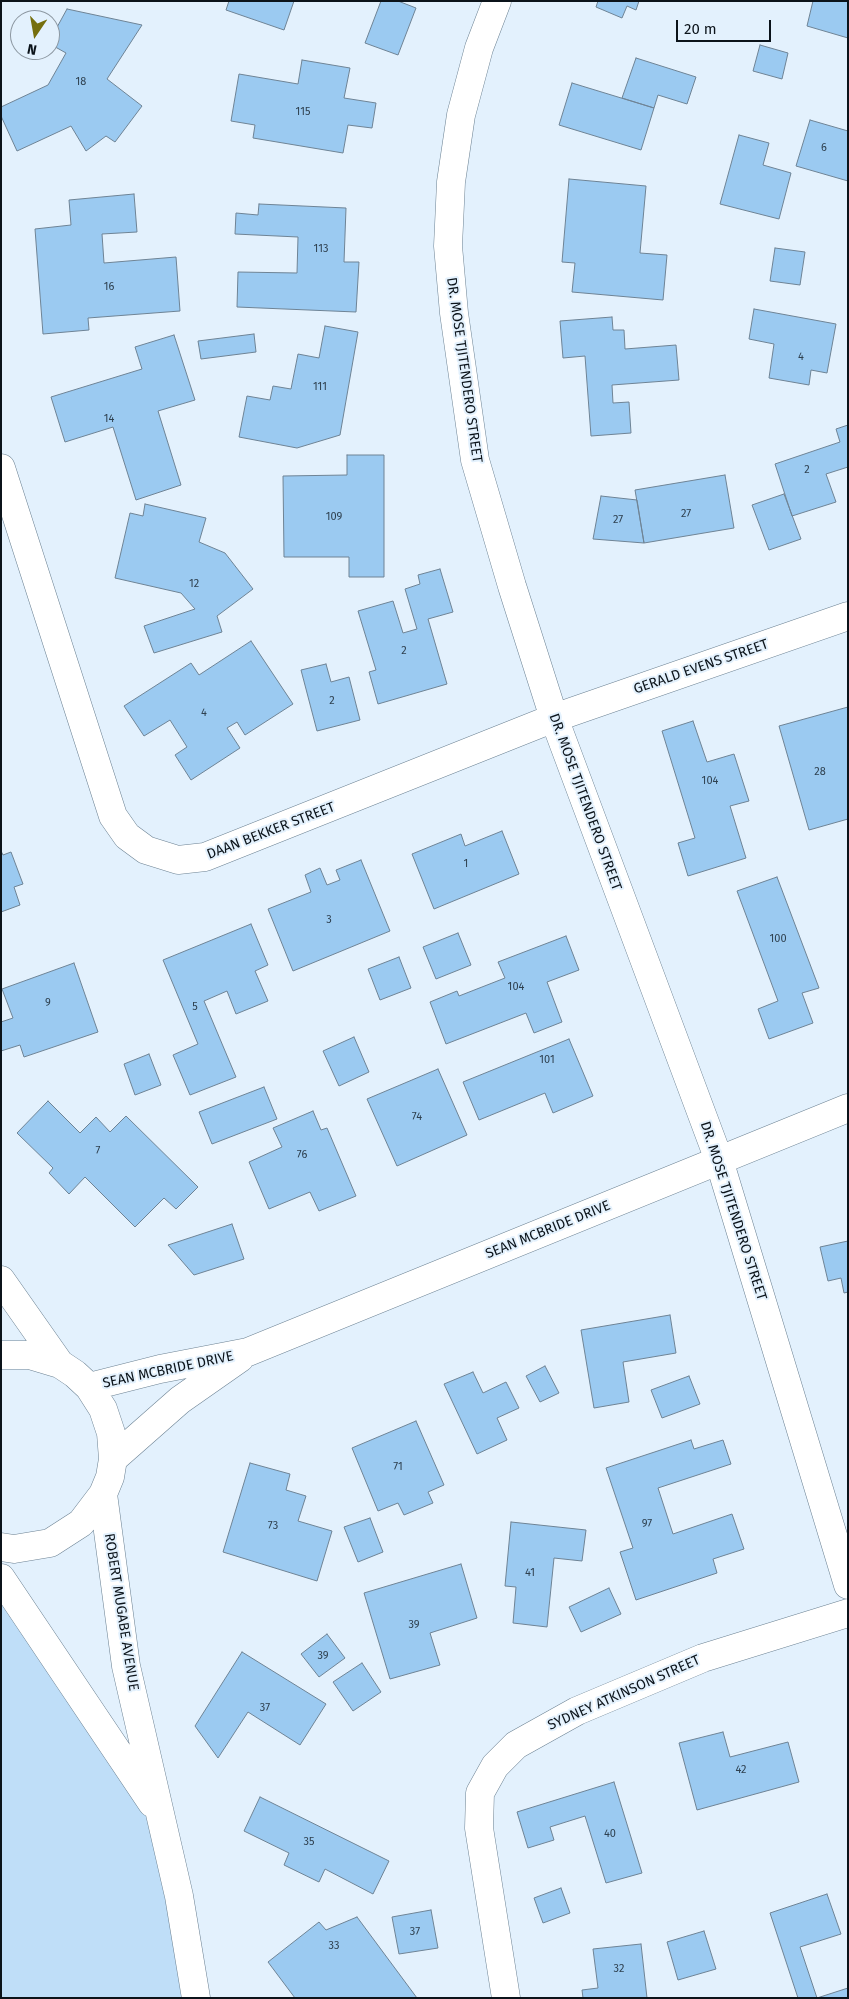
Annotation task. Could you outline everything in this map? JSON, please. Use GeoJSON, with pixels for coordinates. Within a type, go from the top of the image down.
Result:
{"type":"FeatureCollection","features":[{"type":"Feature","properties":{"kind":"street","name":"DR. MOSE TJITENDERO STREET"},"geometry":{"type":"LineString","coordinates":[[497,1],[479,48],[461,115],[451,182],[449,256],[454,313],[475,460],[512,586],[554,718],[719,1160],[848,1584]]}},
{"type":"Feature","properties":{"kind":"street","name":"DAAN BEKKER STREET"},"geometry":{"type":"LineString","coordinates":[[1,468],[113,816],[127,836],[146,850],[178,860],[206,857],[554,718]]}},
{"type":"Feature","properties":{"kind":"street","name":"GERALD EVENS STREET"},"geometry":{"type":"LineString","coordinates":[[554,718],[848,616]]}},
{"type":"Feature","properties":{"kind":"street","name":"SEAN MCBRIDE DRIVE"},"geometry":{"type":"LineString","coordinates":[[89,1387],[160,1369],[248,1352],[848,1108]]}},
{"type":"Feature","properties":{"kind":"street"},"geometry":{"type":"LineString","coordinates":[[1,1280],[60,1364]]}},
{"type":"Feature","properties":{"kind":"street","name":"SEAN MCBRIDE DRIVE"},"geometry":{"type":"LineString","coordinates":[[113,1459],[180,1400],[248,1352]]}},
{"type":"Feature","properties":{"kind":"street"},"geometry":{"type":"LineString","coordinates":[[1,1354],[30,1355],[60,1364],[89,1387],[103,1409],[111,1433],[113,1459],[110,1477],[103,1494],[82,1523],[50,1543],[14,1550],[1,1547]]}},
{"type":"Feature","properties":{"kind":"street","name":"ROBERT MUGABE AVENUE"},"geometry":{"type":"LineString","coordinates":[[103,1494],[126,1666],[179,1896],[196,1998]]}},
{"type":"Feature","properties":{"kind":"street","name":"ROBERT MUGABE AVENUE"},"geometry":{"type":"LineString","coordinates":[[1,1578],[161,1817]]}},
{"type":"Feature","properties":{"kind":"street","name":"SYDNEY ATKINSON STREET"},"geometry":{"type":"LineString","coordinates":[[506,1998],[478,1828],[480,1793],[495,1766],[516,1745],[577,1711],[703,1658],[848,1613]]}},
{"type":"Feature","properties":{"kind":"shaded area"},"geometry":{"type":"Polygon","coordinates":[[[1,1578],[161,1817],[196,1998],[1,1998],[1,1578]]]}},
{"type":"Feature","properties":{"kind":"building"},"geometry":{"type":"Polygon","coordinates":[[[229,1],[294,1],[284,30],[226,10],[229,1]]]}},
{"type":"Feature","properties":{"kind":"building"},"geometry":{"type":"Polygon","coordinates":[[[381,1],[398,1],[416,8],[398,55],[365,43],[381,1]]]}},
{"type":"Feature","properties":{"kind":"building"},"geometry":{"type":"Polygon","coordinates":[[[598,1],[639,1],[636,10],[627,6],[622,18],[596,7],[598,1]]]}},
{"type":"Feature","properties":{"kind":"building"},"geometry":{"type":"Polygon","coordinates":[[[813,1],[848,1],[848,38],[807,26],[813,1]]]}},
{"type":"Feature","properties":{"kind":"building"},"geometry":{"type":"Polygon","coordinates":[[[67,9],[142,25],[107,79],[142,106],[115,142],[106,136],[86,151],[71,126],[17,151],[1,116],[1,107],[48,85],[66,53],[60,50],[60,22],[67,9]]]}},
{"type":"Feature","properties":{"kind":"building"},"geometry":{"type":"Polygon","coordinates":[[[760,45],[788,53],[782,79],[753,71],[760,45]]]}},
{"type":"Feature","properties":{"kind":"building"},"geometry":{"type":"Polygon","coordinates":[[[636,58],[696,77],[687,104],[658,95],[654,108],[622,98],[636,58]]]}},
{"type":"Feature","properties":{"kind":"building"},"geometry":{"type":"Polygon","coordinates":[[[302,60],[350,68],[344,98],[376,103],[372,128],[348,125],[343,153],[253,138],[255,125],[231,121],[239,74],[298,84],[302,60]]]}},
{"type":"Feature","properties":{"kind":"building"},"geometry":{"type":"Polygon","coordinates":[[[572,83],[654,108],[641,150],[559,125],[572,83]]]}},
{"type":"Feature","properties":{"kind":"building"},"geometry":{"type":"Polygon","coordinates":[[[810,120],[848,131],[848,181],[796,166],[810,120]]]}},
{"type":"Feature","properties":{"kind":"building"},"geometry":{"type":"Polygon","coordinates":[[[739,135],[769,143],[763,165],[791,173],[779,219],[720,204],[739,135]]]}},
{"type":"Feature","properties":{"kind":"building"},"geometry":{"type":"Polygon","coordinates":[[[569,179],[646,186],[640,253],[667,255],[663,300],[572,292],[575,263],[562,262],[569,179]]]}},
{"type":"Feature","properties":{"kind":"building"},"geometry":{"type":"Polygon","coordinates":[[[134,194],[137,232],[102,234],[104,263],[176,257],[180,311],[88,318],[89,330],[43,334],[35,229],[71,225],[69,200],[134,194]]]}},
{"type":"Feature","properties":{"kind":"building"},"geometry":{"type":"Polygon","coordinates":[[[259,204],[346,208],[344,262],[359,262],[356,312],[237,307],[238,272],[297,273],[298,237],[235,234],[236,213],[258,215],[259,204]]]}},
{"type":"Feature","properties":{"kind":"building"},"geometry":{"type":"Polygon","coordinates":[[[775,248],[805,252],[800,285],[770,281],[775,248]]]}},
{"type":"Feature","properties":{"kind":"building"},"geometry":{"type":"Polygon","coordinates":[[[754,309],[836,324],[827,373],[811,370],[809,385],[769,378],[774,344],[749,339],[754,309]]]}},
{"type":"Feature","properties":{"kind":"building"},"geometry":{"type":"Polygon","coordinates":[[[612,317],[613,330],[624,330],[625,349],[676,345],[679,380],[612,385],[613,403],[629,402],[631,433],[591,436],[585,356],[563,358],[560,321],[612,317]]]}},
{"type":"Feature","properties":{"kind":"building"},"geometry":{"type":"Polygon","coordinates":[[[325,326],[358,332],[340,435],[297,448],[239,437],[247,396],[270,400],[273,386],[291,389],[298,354],[319,358],[325,326]]]}},
{"type":"Feature","properties":{"kind":"building"},"geometry":{"type":"Polygon","coordinates":[[[254,334],[256,352],[201,359],[198,341],[254,334]]]}},
{"type":"Feature","properties":{"kind":"building"},"geometry":{"type":"Polygon","coordinates":[[[174,335],[195,400],[158,411],[181,485],[136,500],[113,427],[65,442],[51,397],[142,369],[135,347],[174,335]]]}},
{"type":"Feature","properties":{"kind":"building"},"geometry":{"type":"Polygon","coordinates":[[[848,425],[848,467],[826,474],[836,502],[792,516],[775,464],[840,442],[836,429],[848,425]]]}},
{"type":"Feature","properties":{"kind":"building"},"geometry":{"type":"Polygon","coordinates":[[[347,455],[384,455],[384,577],[349,577],[349,557],[284,557],[283,476],[347,475],[347,455]]]}},
{"type":"Feature","properties":{"kind":"building"},"geometry":{"type":"Polygon","coordinates":[[[725,475],[734,528],[644,543],[635,490],[725,475]]]}},
{"type":"Feature","properties":{"kind":"building"},"geometry":{"type":"Polygon","coordinates":[[[784,494],[801,539],[769,550],[752,505],[784,494]]]}},
{"type":"Feature","properties":{"kind":"building"},"geometry":{"type":"Polygon","coordinates":[[[601,496],[637,500],[644,543],[593,539],[601,496]]]}},
{"type":"Feature","properties":{"kind":"building"},"geometry":{"type":"Polygon","coordinates":[[[145,504],[206,518],[199,542],[225,553],[253,589],[217,616],[222,632],[154,653],[144,626],[195,609],[181,593],[115,578],[130,513],[143,516],[145,504]]]}},
{"type":"Feature","properties":{"kind":"building"},"geometry":{"type":"Polygon","coordinates":[[[440,569],[453,612],[428,619],[447,684],[378,704],[369,672],[376,670],[358,611],[393,601],[403,633],[417,629],[405,589],[420,584],[418,575],[440,569]]]}},
{"type":"Feature","properties":{"kind":"building"},"geometry":{"type":"Polygon","coordinates":[[[251,641],[293,704],[245,735],[237,722],[227,728],[240,748],[191,780],[175,755],[187,747],[170,720],[144,736],[124,706],[191,663],[199,675],[251,641]]]}},
{"type":"Feature","properties":{"kind":"building"},"geometry":{"type":"Polygon","coordinates":[[[326,664],[331,682],[349,677],[360,720],[317,731],[301,670],[326,664]]]}},
{"type":"Feature","properties":{"kind":"building"},"geometry":{"type":"Polygon","coordinates":[[[848,707],[848,819],[809,830],[779,726],[848,707]]]}},
{"type":"Feature","properties":{"kind":"building"},"geometry":{"type":"Polygon","coordinates":[[[693,721],[707,762],[734,754],[749,801],[730,806],[746,858],[688,876],[678,843],[695,838],[662,731],[693,721]]]}},
{"type":"Feature","properties":{"kind":"building"},"geometry":{"type":"Polygon","coordinates":[[[502,831],[519,874],[434,909],[412,854],[461,834],[465,846],[502,831]]]}},
{"type":"Feature","properties":{"kind":"building"},"geometry":{"type":"Polygon","coordinates":[[[1,851],[3,855],[11,852],[23,884],[14,887],[20,905],[1,912],[1,851]]]}},
{"type":"Feature","properties":{"kind":"building"},"geometry":{"type":"Polygon","coordinates":[[[361,860],[390,931],[293,971],[268,909],[311,892],[305,875],[320,868],[327,885],[340,880],[336,870],[361,860]]]}},
{"type":"Feature","properties":{"kind":"building"},"geometry":{"type":"Polygon","coordinates":[[[777,877],[819,988],[802,993],[813,1023],[769,1039],[758,1009],[778,1001],[737,891],[777,877]]]}},
{"type":"Feature","properties":{"kind":"building"},"geometry":{"type":"Polygon","coordinates":[[[251,924],[268,965],[255,971],[268,1001],[236,1014],[227,991],[204,1001],[236,1077],[190,1095],[173,1055],[198,1044],[163,960],[251,924]]]}},
{"type":"Feature","properties":{"kind":"building"},"geometry":{"type":"Polygon","coordinates":[[[458,933],[471,965],[436,979],[423,947],[458,933]]]}},
{"type":"Feature","properties":{"kind":"building"},"geometry":{"type":"Polygon","coordinates":[[[566,936],[579,970],[547,982],[562,1022],[534,1033],[526,1013],[446,1044],[430,1002],[457,991],[459,996],[505,978],[498,962],[566,936]]]}},
{"type":"Feature","properties":{"kind":"building"},"geometry":{"type":"Polygon","coordinates":[[[399,957],[411,988],[380,1000],[368,969],[399,957]]]}},
{"type":"Feature","properties":{"kind":"building"},"geometry":{"type":"Polygon","coordinates":[[[74,963],[98,1032],[24,1057],[20,1045],[1,1051],[1,1022],[13,1018],[2,989],[74,963]]]}},
{"type":"Feature","properties":{"kind":"building"},"geometry":{"type":"Polygon","coordinates":[[[354,1037],[369,1072],[339,1086],[323,1051],[354,1037]]]}},
{"type":"Feature","properties":{"kind":"building"},"geometry":{"type":"Polygon","coordinates":[[[569,1039],[593,1096],[553,1113],[545,1093],[479,1120],[463,1082],[569,1039]]]}},
{"type":"Feature","properties":{"kind":"building"},"geometry":{"type":"Polygon","coordinates":[[[149,1054],[161,1085],[135,1095],[124,1064],[149,1054]]]}},
{"type":"Feature","properties":{"kind":"building"},"geometry":{"type":"Polygon","coordinates":[[[438,1069],[467,1135],[397,1166],[367,1099],[438,1069]]]}},
{"type":"Feature","properties":{"kind":"building"},"geometry":{"type":"Polygon","coordinates":[[[264,1087],[277,1119],[212,1144],[199,1112],[264,1087]]]}},
{"type":"Feature","properties":{"kind":"building"},"geometry":{"type":"Polygon","coordinates":[[[48,1101],[80,1133],[96,1117],[110,1132],[126,1116],[198,1187],[176,1209],[164,1198],[135,1227],[85,1177],[69,1194],[49,1173],[53,1168],[17,1133],[48,1101]]]}},
{"type":"Feature","properties":{"kind":"building"},"geometry":{"type":"Polygon","coordinates":[[[313,1111],[321,1130],[327,1128],[356,1196],[319,1211],[310,1192],[269,1209],[249,1162],[282,1147],[273,1128],[313,1111]]]}},
{"type":"Feature","properties":{"kind":"building"},"geometry":{"type":"Polygon","coordinates":[[[232,1224],[244,1259],[194,1275],[168,1245],[232,1224]]]}},
{"type":"Feature","properties":{"kind":"building"},"geometry":{"type":"Polygon","coordinates":[[[848,1241],[848,1292],[844,1293],[841,1278],[828,1281],[820,1247],[848,1241]]]}},
{"type":"Feature","properties":{"kind":"building"},"geometry":{"type":"Polygon","coordinates":[[[670,1315],[676,1353],[623,1362],[629,1402],[594,1408],[581,1330],[670,1315]]]}},
{"type":"Feature","properties":{"kind":"building"},"geometry":{"type":"Polygon","coordinates":[[[545,1366],[559,1393],[540,1402],[526,1376],[545,1366]]]}},
{"type":"Feature","properties":{"kind":"building"},"geometry":{"type":"Polygon","coordinates":[[[473,1372],[483,1393],[506,1382],[519,1408],[497,1418],[507,1440],[477,1454],[444,1384],[473,1372]]]}},
{"type":"Feature","properties":{"kind":"building"},"geometry":{"type":"Polygon","coordinates":[[[689,1376],[700,1404],[662,1418],[651,1390],[689,1376]]]}},
{"type":"Feature","properties":{"kind":"building"},"geometry":{"type":"Polygon","coordinates":[[[416,1421],[444,1485],[428,1492],[433,1503],[404,1515],[398,1503],[378,1511],[352,1448],[416,1421]]]}},
{"type":"Feature","properties":{"kind":"building"},"geometry":{"type":"Polygon","coordinates":[[[691,1440],[694,1449],[723,1440],[731,1464],[658,1488],[673,1534],[732,1514],[744,1549],[713,1559],[717,1573],[636,1600],[620,1552],[633,1548],[606,1468],[691,1440]]]}},
{"type":"Feature","properties":{"kind":"building"},"geometry":{"type":"Polygon","coordinates":[[[250,1463],[290,1474],[286,1490],[306,1496],[298,1521],[332,1531],[317,1581],[223,1552],[250,1463]]]}},
{"type":"Feature","properties":{"kind":"building"},"geometry":{"type":"Polygon","coordinates":[[[370,1518],[383,1552],[358,1562],[344,1527],[370,1518]]]}},
{"type":"Feature","properties":{"kind":"building"},"geometry":{"type":"Polygon","coordinates":[[[511,1522],[586,1530],[582,1561],[554,1558],[547,1627],[513,1623],[516,1587],[505,1586],[511,1522]]]}},
{"type":"Feature","properties":{"kind":"building"},"geometry":{"type":"Polygon","coordinates":[[[461,1564],[477,1618],[430,1633],[440,1665],[390,1679],[364,1593],[461,1564]]]}},
{"type":"Feature","properties":{"kind":"building"},"geometry":{"type":"Polygon","coordinates":[[[609,1588],[621,1614],[581,1632],[569,1607],[609,1588]]]}},
{"type":"Feature","properties":{"kind":"building"},"geometry":{"type":"Polygon","coordinates":[[[327,1634],[345,1658],[319,1677],[301,1654],[327,1634]]]}},
{"type":"Feature","properties":{"kind":"building"},"geometry":{"type":"Polygon","coordinates":[[[242,1652],[326,1704],[300,1745],[248,1712],[218,1758],[195,1726],[242,1652]]]}},
{"type":"Feature","properties":{"kind":"building"},"geometry":{"type":"Polygon","coordinates":[[[362,1663],[381,1692],[353,1711],[333,1682],[362,1663]]]}},
{"type":"Feature","properties":{"kind":"building"},"geometry":{"type":"Polygon","coordinates":[[[723,1732],[730,1757],[788,1742],[799,1782],[697,1810],[679,1743],[723,1732]]]}},
{"type":"Feature","properties":{"kind":"building"},"geometry":{"type":"Polygon","coordinates":[[[614,1782],[642,1873],[606,1883],[585,1816],[550,1827],[554,1840],[528,1848],[517,1812],[614,1782]]]}},
{"type":"Feature","properties":{"kind":"building"},"geometry":{"type":"Polygon","coordinates":[[[260,1797],[389,1861],[373,1894],[325,1869],[319,1882],[284,1865],[289,1853],[244,1831],[260,1797]]]}},
{"type":"Feature","properties":{"kind":"building"},"geometry":{"type":"Polygon","coordinates":[[[561,1888],[570,1913],[543,1923],[534,1898],[561,1888]]]}},
{"type":"Feature","properties":{"kind":"building"},"geometry":{"type":"Polygon","coordinates":[[[827,1894],[841,1934],[800,1947],[817,1998],[798,1998],[770,1913],[827,1894]]]}},
{"type":"Feature","properties":{"kind":"building"},"geometry":{"type":"Polygon","coordinates":[[[431,1910],[438,1948],[399,1954],[392,1917],[431,1910]]]}},
{"type":"Feature","properties":{"kind":"building"},"geometry":{"type":"Polygon","coordinates":[[[357,1917],[417,1998],[295,1998],[268,1962],[319,1922],[326,1930],[357,1917]]]}},
{"type":"Feature","properties":{"kind":"building"},"geometry":{"type":"Polygon","coordinates":[[[704,1931],[716,1969],[678,1980],[667,1942],[704,1931]]]}},
{"type":"Feature","properties":{"kind":"building"},"geometry":{"type":"Polygon","coordinates":[[[641,1944],[647,1998],[583,1998],[582,1990],[598,1988],[593,1949],[641,1944]]]}},
{"type":"Feature","properties":{"kind":"building"},"geometry":{"type":"Polygon","coordinates":[[[848,1988],[848,1998],[817,1998],[848,1988]]]}}]}
